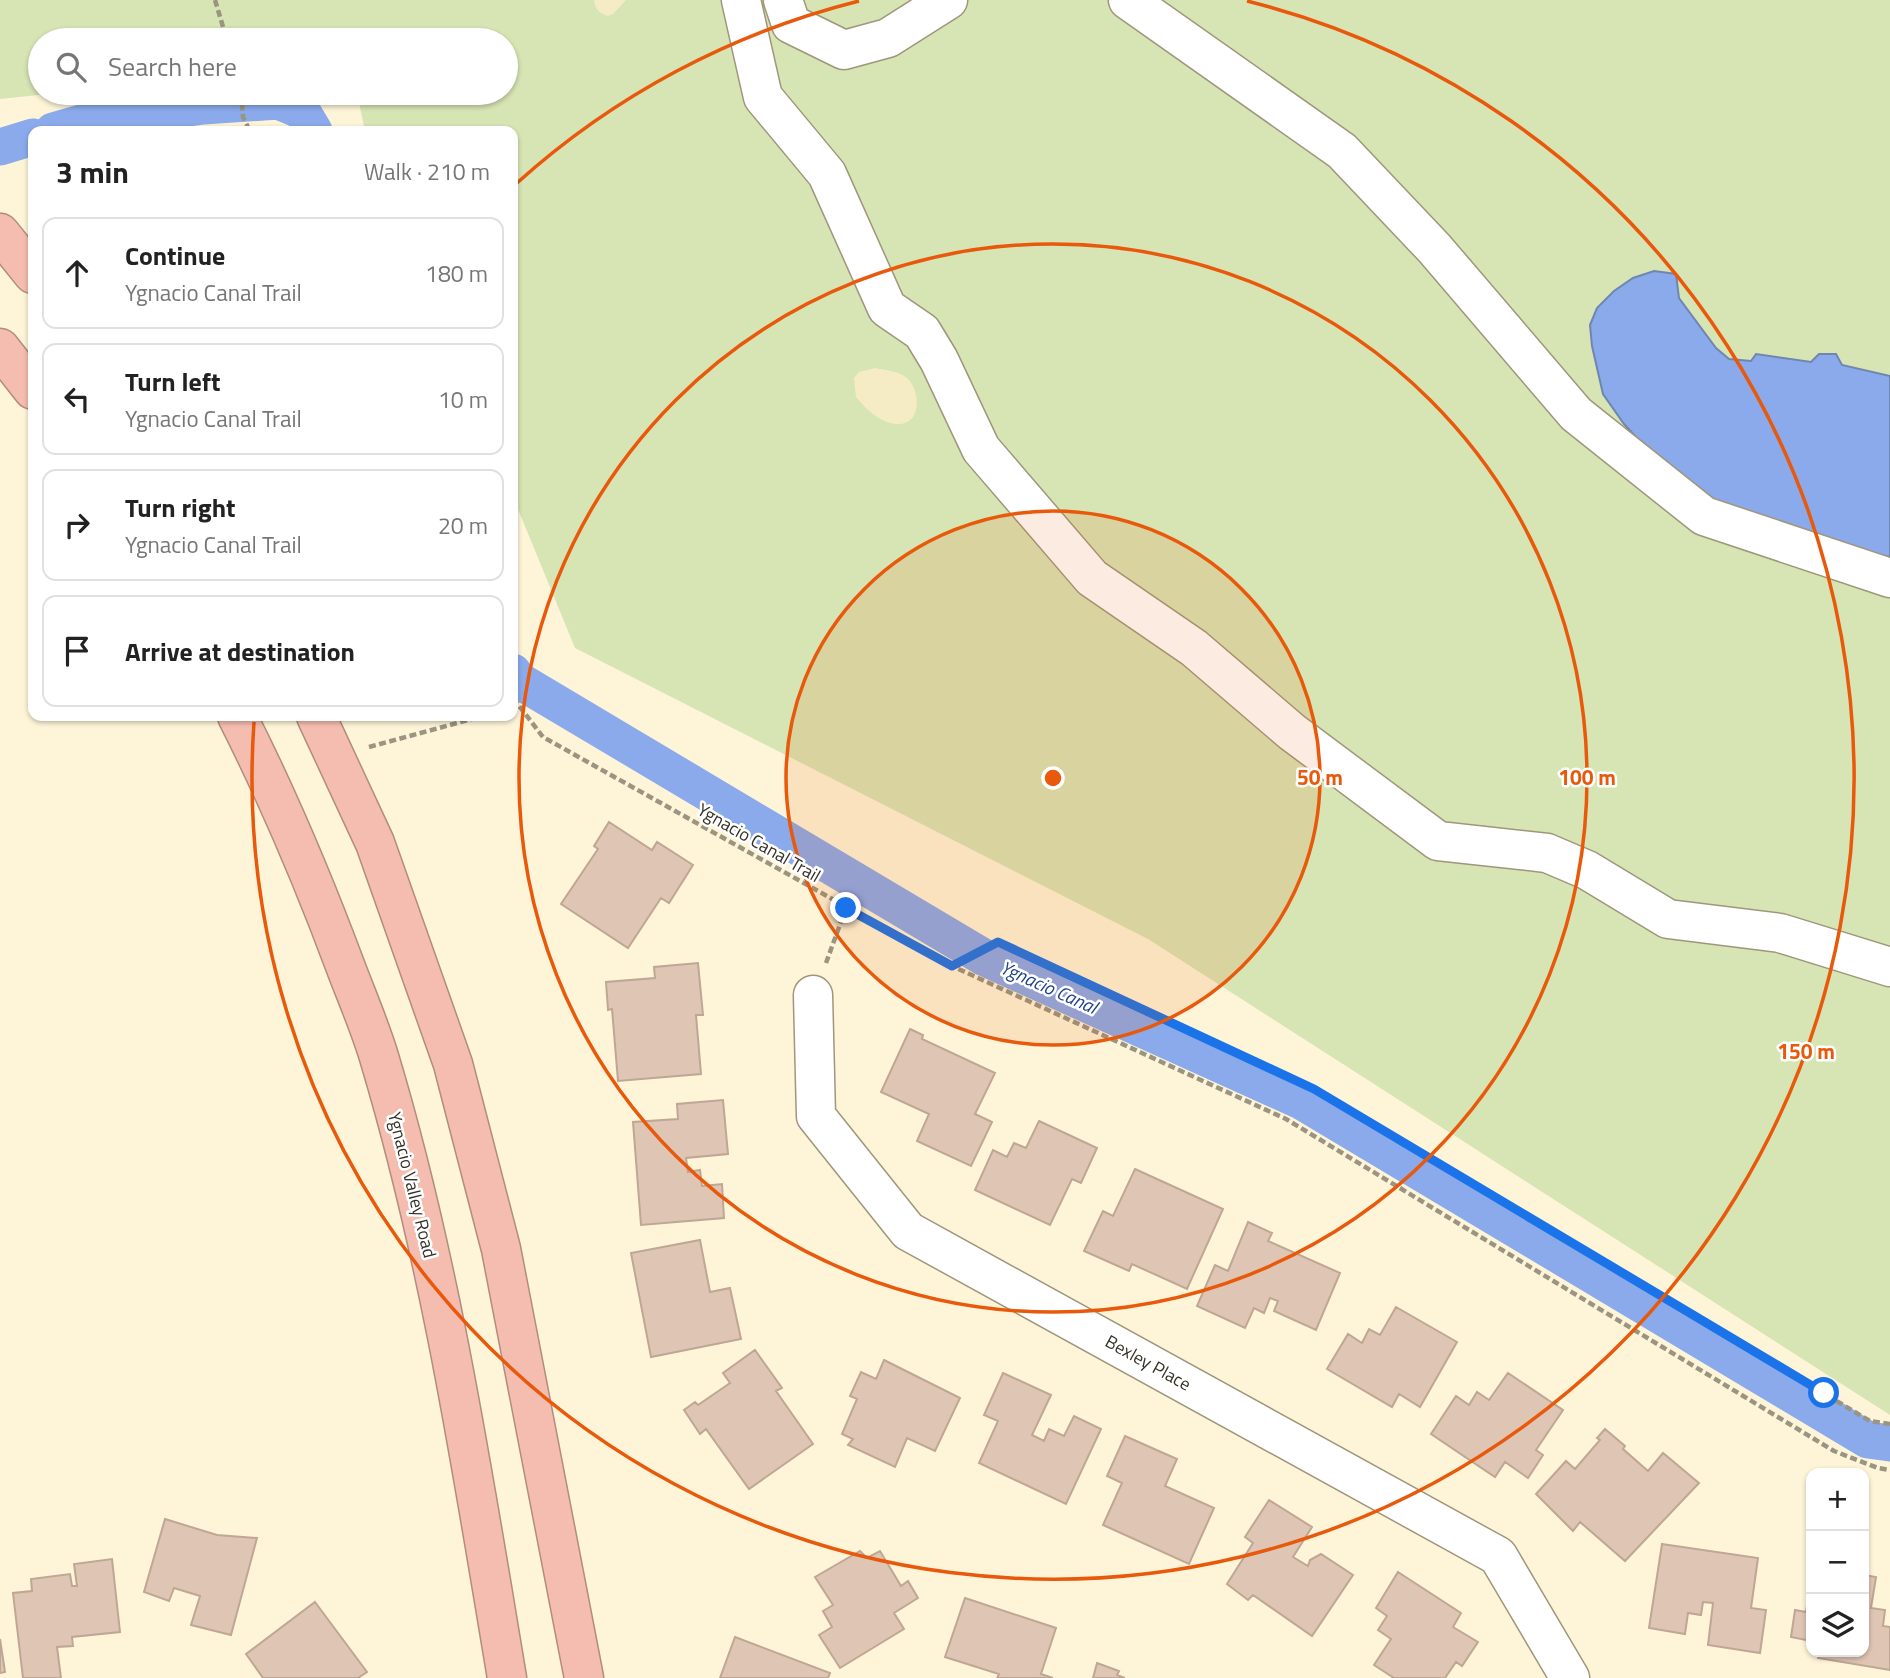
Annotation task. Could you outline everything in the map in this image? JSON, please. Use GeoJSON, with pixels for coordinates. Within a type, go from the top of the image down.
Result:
{"type":"FeatureCollection","features":[{"type":"Feature","properties":{"kind":"highway"},"geometry":{"type":"LineString","coordinates":[[0,233],[28,268]]}},
{"type":"Feature","properties":{"kind":"highway"},"geometry":{"type":"LineString","coordinates":[[0,348],[28,383]]}},
{"type":"Feature","properties":{"kind":"highway","name":"Ygnacio Valley Road"},"geometry":{"type":"LineString","coordinates":[[240,721],[321,900],[379,1055],[423,1217],[459,1393],[507,1678]]}},
{"type":"Feature","properties":{"kind":"highway"},"geometry":{"type":"LineString","coordinates":[[318,721],[375,843],[453,1064],[501,1249],[584,1678]]}},
{"type":"Feature","properties":{"kind":"street"},"geometry":{"type":"LineString","coordinates":[[741,0],[763,97],[827,174],[887,308],[922,332],[939,360],[981,449],[1092,578],[1194,648],[1292,732],[1438,841],[1546,853],[1587,870],[1668,919],[1780,933],[1890,967]]}},
{"type":"Feature","properties":{"kind":"street"},"geometry":{"type":"LineString","coordinates":[[783,0],[791,24],[844,50],[888,38],[948,0]]}},
{"type":"Feature","properties":{"kind":"street"},"geometry":{"type":"LineString","coordinates":[[1128,0],[1342,151],[1434,248],[1576,414],[1704,516],[1890,578]]}},
{"type":"Feature","properties":{"kind":"street"},"geometry":{"type":"LineString","coordinates":[[0,385],[28,388]]}},
{"type":"Feature","properties":{"kind":"street","name":"Bexley Place"},"geometry":{"type":"LineString","coordinates":[[813,995],[816,1116],[908,1231],[1498,1556],[1570,1678]]}},
{"type":"Feature","properties":{"kind":"path"},"geometry":{"type":"LineString","coordinates":[[215,0],[224,28]]}},
{"type":"Feature","properties":{"kind":"path"},"geometry":{"type":"LineString","coordinates":[[242,105],[248,126]]}},
{"type":"Feature","properties":{"kind":"path","name":"Ygnacio Canal Trail"},"geometry":{"type":"LineString","coordinates":[[518,709],[544,737],[846,908],[952,966],[1286,1119],[1833,1451],[1890,1470]]}},
{"type":"Feature","properties":{"kind":"path"},"geometry":{"type":"LineString","coordinates":[[335,757],[465,721]]}},
{"type":"Feature","properties":{"kind":"path"},"geometry":{"type":"LineString","coordinates":[[840,924],[846,908]]}},
{"type":"Feature","properties":{"kind":"path"},"geometry":{"type":"LineString","coordinates":[[952,966],[998,942],[1314,1089],[1870,1421],[1890,1424]]}},
{"type":"Feature","properties":{"kind":"green space"},"geometry":{"type":"Polygon","coordinates":[[[0,0],[1890,0],[1890,1415],[1148,939],[575,648],[518,509],[518,126],[364,126],[360,105],[518,105],[518,28],[28,28],[28,96],[0,99],[0,0]]]}},
{"type":"Feature","properties":{"kind":"sand"},"geometry":{"type":"Polygon","coordinates":[[[594,0],[626,0],[608,16],[598,10],[594,0]]]}},
{"type":"Feature","properties":{"kind":"sand"},"geometry":{"type":"Polygon","coordinates":[[[875,368],[900,374],[912,384],[917,406],[911,419],[905,423],[891,423],[879,418],[856,397],[854,378],[859,372],[875,368]]]}},
{"type":"Feature","properties":{"kind":"water"},"geometry":{"type":"Polygon","coordinates":[[[1654,271],[1676,274],[1679,298],[1716,348],[1729,359],[1751,361],[1756,354],[1811,362],[1819,354],[1836,354],[1842,365],[1890,376],[1890,557],[1852,548],[1692,492],[1660,463],[1624,424],[1603,394],[1590,325],[1597,308],[1614,291],[1633,278],[1654,271]]]}},
{"type":"Feature","properties":{"kind":"building"},"geometry":{"type":"Polygon","coordinates":[[[609,822],[652,850],[657,842],[693,865],[669,903],[661,898],[628,948],[561,904],[598,849],[594,846],[609,822]]]}},
{"type":"Feature","properties":{"kind":"building"},"geometry":{"type":"Polygon","coordinates":[[[698,963],[703,1015],[696,1015],[701,1074],[618,1081],[612,1009],[608,1010],[606,982],[655,978],[654,967],[698,963]]]}},
{"type":"Feature","properties":{"kind":"building"},"geometry":{"type":"Polygon","coordinates":[[[910,1029],[923,1035],[922,1039],[995,1073],[975,1114],[992,1122],[971,1166],[917,1141],[929,1114],[881,1092],[910,1029]]]}},
{"type":"Feature","properties":{"kind":"building"},"geometry":{"type":"Polygon","coordinates":[[[723,1100],[728,1154],[686,1158],[688,1172],[700,1170],[702,1186],[722,1184],[724,1218],[641,1225],[633,1122],[678,1119],[677,1104],[723,1100]]]}},
{"type":"Feature","properties":{"kind":"building"},"geometry":{"type":"Polygon","coordinates":[[[1039,1121],[1097,1148],[1081,1183],[1072,1179],[1050,1225],[975,1190],[993,1150],[1007,1157],[1014,1143],[1026,1148],[1039,1121]]]}},
{"type":"Feature","properties":{"kind":"building"},"geometry":{"type":"Polygon","coordinates":[[[1135,1169],[1223,1209],[1187,1289],[1132,1264],[1129,1271],[1084,1251],[1103,1211],[1113,1216],[1135,1169]]]}},
{"type":"Feature","properties":{"kind":"building"},"geometry":{"type":"Polygon","coordinates":[[[1248,1222],[1272,1233],[1268,1241],[1340,1273],[1316,1330],[1274,1311],[1278,1301],[1270,1298],[1264,1313],[1254,1308],[1245,1328],[1197,1306],[1215,1265],[1228,1271],[1248,1222]]]}},
{"type":"Feature","properties":{"kind":"building"},"geometry":{"type":"Polygon","coordinates":[[[700,1240],[710,1292],[730,1288],[741,1339],[651,1357],[631,1253],[700,1240]]]}},
{"type":"Feature","properties":{"kind":"building"},"geometry":{"type":"Polygon","coordinates":[[[1396,1307],[1457,1342],[1420,1407],[1399,1394],[1392,1407],[1327,1369],[1348,1334],[1362,1343],[1369,1329],[1380,1335],[1396,1307]]]}},
{"type":"Feature","properties":{"kind":"building"},"geometry":{"type":"Polygon","coordinates":[[[755,1350],[782,1388],[776,1391],[813,1444],[749,1489],[706,1429],[700,1434],[684,1410],[695,1402],[698,1405],[730,1383],[723,1373],[755,1350]]]}},
{"type":"Feature","properties":{"kind":"building"},"geometry":{"type":"Polygon","coordinates":[[[884,1360],[960,1398],[935,1451],[907,1438],[895,1467],[848,1445],[853,1439],[842,1434],[857,1399],[850,1396],[861,1372],[876,1379],[884,1360]]]}},
{"type":"Feature","properties":{"kind":"building"},"geometry":{"type":"Polygon","coordinates":[[[1003,1373],[1051,1395],[1032,1435],[1044,1441],[1049,1429],[1064,1436],[1074,1416],[1101,1429],[1066,1504],[979,1463],[998,1421],[984,1415],[1003,1373]]]}},
{"type":"Feature","properties":{"kind":"building"},"geometry":{"type":"Polygon","coordinates":[[[1508,1373],[1563,1410],[1536,1450],[1543,1455],[1528,1478],[1505,1462],[1495,1477],[1431,1434],[1456,1396],[1469,1405],[1477,1392],[1489,1400],[1508,1373]]]}},
{"type":"Feature","properties":{"kind":"building"},"geometry":{"type":"Polygon","coordinates":[[[1605,1429],[1648,1471],[1663,1453],[1699,1483],[1625,1561],[1580,1522],[1573,1531],[1536,1494],[1566,1461],[1575,1469],[1600,1440],[1597,1438],[1605,1429]]]}},
{"type":"Feature","properties":{"kind":"building"},"geometry":{"type":"Polygon","coordinates":[[[1125,1436],[1177,1459],[1165,1486],[1214,1508],[1189,1564],[1103,1525],[1122,1483],[1107,1476],[1125,1436]]]}},
{"type":"Feature","properties":{"kind":"building"},"geometry":{"type":"Polygon","coordinates":[[[1269,1500],[1312,1527],[1293,1557],[1308,1566],[1310,1560],[1321,1554],[1353,1575],[1312,1636],[1253,1595],[1248,1600],[1227,1584],[1253,1543],[1245,1537],[1269,1500]]]}},
{"type":"Feature","properties":{"kind":"building"},"geometry":{"type":"Polygon","coordinates":[[[165,1519],[217,1535],[257,1538],[231,1635],[191,1625],[200,1596],[174,1588],[169,1601],[144,1592],[165,1519]]]}},
{"type":"Feature","properties":{"kind":"building"},"geometry":{"type":"Polygon","coordinates":[[[1662,1544],[1758,1558],[1751,1608],[1766,1610],[1760,1653],[1708,1645],[1713,1603],[1703,1602],[1701,1615],[1688,1613],[1685,1634],[1649,1628],[1662,1544]]]}},
{"type":"Feature","properties":{"kind":"building"},"geometry":{"type":"Polygon","coordinates":[[[860,1551],[867,1558],[880,1551],[901,1586],[908,1581],[918,1598],[894,1613],[904,1629],[840,1668],[819,1635],[832,1627],[823,1611],[833,1605],[815,1577],[860,1551]]]}},
{"type":"Feature","properties":{"kind":"building"},"geometry":{"type":"Polygon","coordinates":[[[112,1559],[120,1632],[72,1637],[73,1646],[57,1647],[61,1678],[23,1678],[13,1593],[32,1591],[31,1579],[70,1574],[72,1586],[77,1586],[74,1564],[112,1559]]]}},
{"type":"Feature","properties":{"kind":"building"},"geometry":{"type":"Polygon","coordinates":[[[1398,1572],[1461,1613],[1453,1627],[1478,1642],[1462,1666],[1456,1662],[1445,1678],[1394,1678],[1374,1665],[1391,1639],[1378,1630],[1387,1616],[1376,1608],[1398,1572]]]}},
{"type":"Feature","properties":{"kind":"building"},"geometry":{"type":"Polygon","coordinates":[[[1869,1576],[1876,1577],[1871,1608],[1885,1610],[1883,1626],[1890,1627],[1890,1670],[1818,1658],[1869,1657],[1869,1576]]]}},
{"type":"Feature","properties":{"kind":"building"},"geometry":{"type":"Polygon","coordinates":[[[965,1598],[1056,1628],[1041,1674],[1053,1678],[997,1678],[999,1674],[945,1657],[965,1598]]]}},
{"type":"Feature","properties":{"kind":"building"},"geometry":{"type":"Polygon","coordinates":[[[315,1602],[367,1672],[358,1678],[263,1678],[246,1654],[315,1602]]]}},
{"type":"Feature","properties":{"kind":"building"},"geometry":{"type":"Polygon","coordinates":[[[1795,1610],[1806,1612],[1806,1640],[1791,1637],[1795,1610]]]}},
{"type":"Feature","properties":{"kind":"building"},"geometry":{"type":"Polygon","coordinates":[[[735,1637],[830,1673],[828,1678],[720,1678],[735,1637]]]}},
{"type":"Feature","properties":{"kind":"building"},"geometry":{"type":"Polygon","coordinates":[[[0,1639],[5,1672],[0,1673],[0,1639]]]}},
{"type":"Feature","properties":{"kind":"building"},"geometry":{"type":"Polygon","coordinates":[[[1097,1663],[1119,1671],[1117,1675],[1125,1678],[1093,1678],[1097,1663]]]}},
{"type":"Feature","properties":{"kind":"waterway","name":"Ygnacio Canal"},"geometry":{"type":"LineString","coordinates":[[70,126],[218,105]]}},
{"type":"Feature","properties":{"kind":"waterway","name":"Ygnacio Canal"},"geometry":{"type":"LineString","coordinates":[[288,105],[302,111],[311,126]]}},
{"type":"Feature","properties":{"kind":"waterway","name":"Ygnacio Canal"},"geometry":{"type":"LineString","coordinates":[[0,147],[28,139]]}},
{"type":"Feature","properties":{"kind":"waterway","name":"Ygnacio Canal"},"geometry":{"type":"LineString","coordinates":[[518,680],[985,958],[1303,1102],[1868,1440],[1890,1443]]}},
{"type":"Feature","properties":{"kind":"route"},"geometry":{"type":"LineString","coordinates":[[846,908],[952,966],[998,942],[1314,1089],[1824,1393]]}}]}
